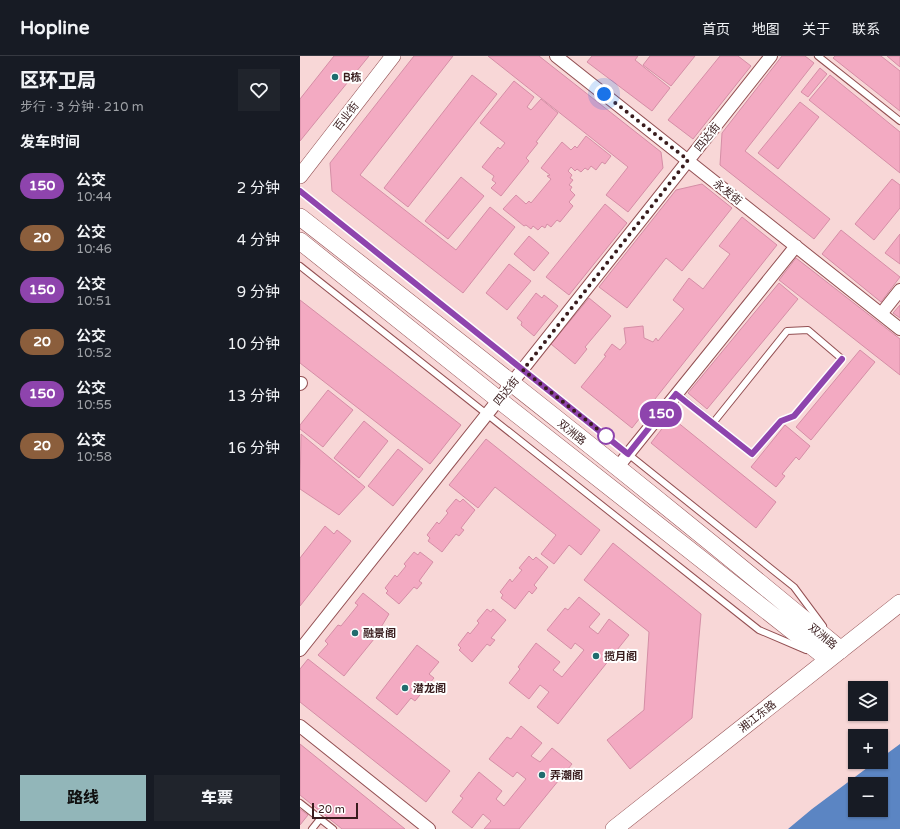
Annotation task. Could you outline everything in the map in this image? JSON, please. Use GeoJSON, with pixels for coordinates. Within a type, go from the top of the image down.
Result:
{"type":"FeatureCollection","features":[{"type":"Feature","properties":{"kind":"main road","name":"双洲路"},"geometry":{"type":"LineString","coordinates":[[300,216],[782,601],[834,655]]}},
{"type":"Feature","properties":{"kind":"main road","name":"双洲路"},"geometry":{"type":"LineString","coordinates":[[300,241],[499,400],[834,655]]}},
{"type":"Feature","properties":{"kind":"main road","name":"湘江东路"},"geometry":{"type":"LineString","coordinates":[[614,829],[900,603]]}},
{"type":"Feature","properties":{"kind":"street","name":"百业街"},"geometry":{"type":"LineString","coordinates":[[300,176],[393,56]]}},
{"type":"Feature","properties":{"kind":"street","name":"永发街"},"geometry":{"type":"LineString","coordinates":[[556,56],[900,328]]}},
{"type":"Feature","properties":{"kind":"street","name":"四达街"},"geometry":{"type":"LineString","coordinates":[[300,650],[771,56]]}},
{"type":"Feature","properties":{"kind":"street"},"geometry":{"type":"LineString","coordinates":[[617,468],[796,246]]}},
{"type":"Feature","properties":{"kind":"street"},"geometry":{"type":"LineString","coordinates":[[881,314],[900,290]]}},
{"type":"Feature","properties":{"kind":"street"},"geometry":{"type":"LineString","coordinates":[[300,726],[429,829]]}},
{"type":"Feature","properties":{"kind":"lane"},"geometry":{"type":"LineString","coordinates":[[818,56],[900,121]]}},
{"type":"Feature","properties":{"kind":"lane"},"geometry":{"type":"LineString","coordinates":[[300,191],[794,587],[834,655]]}},
{"type":"Feature","properties":{"kind":"lane"},"geometry":{"type":"LineString","coordinates":[[300,266],[759,630],[834,655]]}},
{"type":"Feature","properties":{"kind":"lane"},"geometry":{"type":"LineString","coordinates":[[676,394],[752,454],[781,421],[794,416],[842,359],[808,330],[787,331],[713,423]]}},
{"type":"Feature","properties":{"kind":"lane"},"geometry":{"type":"LineString","coordinates":[[300,803],[333,829]]}},
{"type":"Feature","properties":{"kind":"lane"},"geometry":{"type":"LineString","coordinates":[[312,829],[320,819]]}},
{"type":"Feature","properties":{"kind":"water"},"geometry":{"type":"Polygon","coordinates":[[[900,744],[900,829],[788,829],[848,782],[848,817],[888,817],[888,777],[855,777],[866,769],[888,769],[888,753],[900,744]]]}},
{"type":"Feature","properties":{"kind":"building","name":"B栋"},"geometry":{"type":"Polygon","coordinates":[[[334,56],[369,56],[300,141],[300,99],[334,56]]]}},
{"type":"Feature","properties":{"kind":"building"},"geometry":{"type":"Polygon","coordinates":[[[414,56],[453,56],[360,175],[456,250],[490,207],[515,227],[463,293],[332,191],[330,163],[414,56]]]}},
{"type":"Feature","properties":{"kind":"building"},"geometry":{"type":"Polygon","coordinates":[[[488,56],[539,56],[661,152],[663,168],[628,212],[606,195],[628,167],[488,56]]]}},
{"type":"Feature","properties":{"kind":"building"},"geometry":{"type":"Polygon","coordinates":[[[592,56],[638,56],[635,60],[670,88],[652,111],[587,62],[592,56]]]}},
{"type":"Feature","properties":{"kind":"building"},"geometry":{"type":"Polygon","coordinates":[[[650,56],[695,56],[671,86],[643,65],[650,56]]]}},
{"type":"Feature","properties":{"kind":"building"},"geometry":{"type":"Polygon","coordinates":[[[720,56],[738,56],[751,66],[693,139],[668,120],[720,56]]]}},
{"type":"Feature","properties":{"kind":"building"},"geometry":{"type":"Polygon","coordinates":[[[782,56],[805,56],[814,63],[745,151],[830,219],[814,239],[720,165],[722,133],[782,56]]]}},
{"type":"Feature","properties":{"kind":"building"},"geometry":{"type":"Polygon","coordinates":[[[835,56],[881,56],[900,71],[900,111],[833,58],[835,56]]]}},
{"type":"Feature","properties":{"kind":"building"},"geometry":{"type":"Polygon","coordinates":[[[887,56],[900,56],[900,67],[887,56]]]}},
{"type":"Feature","properties":{"kind":"building"},"geometry":{"type":"Polygon","coordinates":[[[820,68],[827,74],[808,97],[801,92],[820,68]]]}},
{"type":"Feature","properties":{"kind":"building"},"geometry":{"type":"Polygon","coordinates":[[[472,75],[497,94],[408,207],[384,188],[472,75]]]}},
{"type":"Feature","properties":{"kind":"building"},"geometry":{"type":"Polygon","coordinates":[[[830,75],[900,132],[900,173],[809,100],[830,75]]]}},
{"type":"Feature","properties":{"kind":"building"},"geometry":{"type":"Polygon","coordinates":[[[514,81],[534,97],[527,107],[531,110],[541,99],[558,113],[526,158],[529,161],[501,196],[491,188],[496,183],[492,180],[494,176],[482,167],[498,147],[500,149],[505,143],[480,123],[514,81]]]}},
{"type":"Feature","properties":{"kind":"building"},"geometry":{"type":"Polygon","coordinates":[[[800,102],[819,117],[778,169],[758,153],[800,102]]]}},
{"type":"Feature","properties":{"kind":"building"},"geometry":{"type":"Polygon","coordinates":[[[586,136],[611,156],[605,164],[602,162],[596,170],[591,166],[588,170],[585,168],[581,172],[577,169],[575,171],[571,167],[568,171],[572,175],[570,178],[573,180],[569,185],[572,187],[570,190],[575,195],[569,202],[573,206],[560,222],[557,220],[551,227],[547,224],[545,228],[542,226],[538,230],[533,226],[531,229],[526,225],[524,226],[503,209],[516,195],[526,204],[529,201],[531,203],[551,179],[547,176],[550,175],[541,168],[562,142],[571,150],[575,146],[577,148],[586,136]]]}},
{"type":"Feature","properties":{"kind":"building"},"geometry":{"type":"Polygon","coordinates":[[[461,177],[484,196],[448,239],[425,221],[461,177]]]}},
{"type":"Feature","properties":{"kind":"building"},"geometry":{"type":"Polygon","coordinates":[[[892,179],[900,185],[900,208],[874,240],[855,224],[892,179]]]}},
{"type":"Feature","properties":{"kind":"building"},"geometry":{"type":"Polygon","coordinates":[[[702,184],[732,208],[682,271],[666,258],[627,308],[599,287],[676,190],[702,184]]]}},
{"type":"Feature","properties":{"kind":"building"},"geometry":{"type":"Polygon","coordinates":[[[605,204],[627,223],[569,295],[546,277],[605,204]]]}},
{"type":"Feature","properties":{"kind":"building"},"geometry":{"type":"Polygon","coordinates":[[[742,217],[777,245],[632,428],[581,387],[606,356],[604,355],[612,344],[620,350],[626,343],[624,328],[643,326],[644,338],[653,342],[656,338],[658,341],[684,309],[673,300],[689,278],[703,289],[730,254],[719,246],[742,217]]]}},
{"type":"Feature","properties":{"kind":"building"},"geometry":{"type":"Polygon","coordinates":[[[841,230],[900,277],[881,302],[822,254],[841,230]]]}},
{"type":"Feature","properties":{"kind":"building"},"geometry":{"type":"Polygon","coordinates":[[[900,234],[900,264],[885,253],[900,234]]]}},
{"type":"Feature","properties":{"kind":"building"},"geometry":{"type":"Polygon","coordinates":[[[529,236],[549,253],[534,271],[514,254],[529,236]]]}},
{"type":"Feature","properties":{"kind":"building"},"geometry":{"type":"Polygon","coordinates":[[[796,258],[900,339],[900,375],[779,280],[796,258]]]}},
{"type":"Feature","properties":{"kind":"building"},"geometry":{"type":"Polygon","coordinates":[[[509,264],[531,281],[507,310],[486,293],[509,264]]]}},
{"type":"Feature","properties":{"kind":"building"},"geometry":{"type":"Polygon","coordinates":[[[779,283],[798,299],[707,409],[688,393],[779,283]]]}},
{"type":"Feature","properties":{"kind":"building"},"geometry":{"type":"Polygon","coordinates":[[[536,293],[542,298],[544,295],[558,306],[534,336],[521,325],[522,322],[517,318],[536,293]]]}},
{"type":"Feature","properties":{"kind":"building"},"geometry":{"type":"Polygon","coordinates":[[[589,298],[611,316],[585,347],[587,349],[575,364],[551,344],[589,298]]]}},
{"type":"Feature","properties":{"kind":"building"},"geometry":{"type":"Polygon","coordinates":[[[300,300],[461,425],[430,464],[300,363],[300,300]]]}},
{"type":"Feature","properties":{"kind":"building"},"geometry":{"type":"Polygon","coordinates":[[[900,305],[900,318],[893,313],[900,305]]]}},
{"type":"Feature","properties":{"kind":"building"},"geometry":{"type":"Polygon","coordinates":[[[860,350],[875,362],[811,440],[796,427],[860,350]]]}},
{"type":"Feature","properties":{"kind":"building"},"geometry":{"type":"Polygon","coordinates":[[[328,390],[353,410],[323,447],[300,429],[300,425],[328,390]]]}},
{"type":"Feature","properties":{"kind":"building"},"geometry":{"type":"Polygon","coordinates":[[[671,417],[776,502],[756,528],[651,443],[671,417]]]}},
{"type":"Feature","properties":{"kind":"building"},"geometry":{"type":"Polygon","coordinates":[[[364,421],[388,441],[359,478],[334,458],[364,421]]]}},
{"type":"Feature","properties":{"kind":"building"},"geometry":{"type":"Polygon","coordinates":[[[785,425],[810,446],[799,460],[796,457],[782,474],[785,476],[776,487],[751,467],[785,425]]]}},
{"type":"Feature","properties":{"kind":"building"},"geometry":{"type":"Polygon","coordinates":[[[301,434],[365,487],[339,515],[300,489],[301,434]]]}},
{"type":"Feature","properties":{"kind":"building"},"geometry":{"type":"Polygon","coordinates":[[[486,439],[600,530],[581,555],[569,545],[554,564],[541,554],[556,535],[495,487],[478,508],[449,485],[486,439]]]}},
{"type":"Feature","properties":{"kind":"building"},"geometry":{"type":"Polygon","coordinates":[[[398,449],[423,469],[393,506],[368,486],[398,449]]]}},
{"type":"Feature","properties":{"kind":"building"},"geometry":{"type":"Polygon","coordinates":[[[456,499],[460,502],[463,499],[475,510],[461,528],[464,530],[459,536],[456,534],[442,552],[428,541],[430,538],[427,535],[437,522],[439,524],[448,513],[446,511],[456,499]]]}},
{"type":"Feature","properties":{"kind":"building"},"geometry":{"type":"Polygon","coordinates":[[[325,526],[334,534],[337,530],[351,541],[300,606],[300,558],[325,526]]]}},
{"type":"Feature","properties":{"kind":"building"},"geometry":{"type":"Polygon","coordinates":[[[613,543],[701,614],[692,718],[630,769],[607,740],[644,710],[649,632],[584,580],[613,543]]]}},
{"type":"Feature","properties":{"kind":"building"},"geometry":{"type":"Polygon","coordinates":[[[414,552],[418,555],[420,552],[433,562],[419,581],[422,583],[417,589],[414,587],[399,604],[386,593],[388,591],[385,588],[395,575],[397,577],[406,566],[404,564],[414,552]]]}},
{"type":"Feature","properties":{"kind":"building"},"geometry":{"type":"Polygon","coordinates":[[[529,556],[533,560],[536,557],[548,567],[534,585],[537,588],[532,594],[529,591],[515,609],[501,598],[503,595],[500,592],[510,579],[512,582],[522,570],[519,568],[529,556]]]}},
{"type":"Feature","properties":{"kind":"building","name":"融景阁"},"geometry":{"type":"Polygon","coordinates":[[[363,593],[389,614],[374,639],[344,676],[318,655],[328,644],[325,641],[338,625],[341,626],[358,605],[355,603],[363,593]]]}},
{"type":"Feature","properties":{"kind":"building","name":"揽月阁"},"geometry":{"type":"Polygon","coordinates":[[[579,597],[600,614],[589,627],[598,634],[609,619],[629,635],[558,724],[537,707],[549,692],[540,685],[529,699],[509,683],[520,669],[518,667],[536,643],[560,662],[553,670],[562,677],[584,650],[575,643],[571,649],[547,630],[565,608],[568,610],[579,597]]]}},
{"type":"Feature","properties":{"kind":"building"},"geometry":{"type":"Polygon","coordinates":[[[487,609],[491,612],[493,609],[506,620],[491,638],[495,640],[490,646],[487,644],[472,662],[459,650],[461,648],[458,645],[468,632],[470,634],[479,623],[477,621],[487,609]]]}},
{"type":"Feature","properties":{"kind":"building","name":"潜龙阁"},"geometry":{"type":"Polygon","coordinates":[[[417,645],[439,662],[429,674],[434,678],[415,701],[411,698],[397,715],[376,698],[417,645]]]}},
{"type":"Feature","properties":{"kind":"building"},"geometry":{"type":"Polygon","coordinates":[[[308,659],[450,771],[426,802],[300,702],[300,669],[308,659]]]}},
{"type":"Feature","properties":{"kind":"building","name":"弄潮阁"},"geometry":{"type":"Polygon","coordinates":[[[521,726],[542,743],[531,756],[540,762],[552,748],[572,764],[519,829],[484,829],[491,821],[483,814],[472,828],[452,812],[463,798],[460,796],[479,772],[502,791],[496,799],[504,806],[526,779],[517,772],[513,777],[489,759],[507,737],[511,739],[521,726]]]}},
{"type":"Feature","properties":{"kind":"building"},"geometry":{"type":"Polygon","coordinates":[[[300,744],[405,829],[342,829],[300,795],[300,744]]]}},
{"type":"Feature","properties":{"kind":"building"},"geometry":{"type":"Polygon","coordinates":[[[300,809],[308,815],[300,825],[300,809]]]}},
{"type":"Feature","properties":{"kind":"bus line","name":"150"},"geometry":{"type":"LineString","coordinates":[[300,191],[628,454],[676,394],[752,454],[781,421],[794,416],[842,359]]}},
{"type":"Feature","properties":{"kind":"place","name":"B栋"},"geometry":{"type":"Point","coordinates":[335,77]}},
{"type":"Feature","properties":{"kind":"place","name":"融景阁"},"geometry":{"type":"Point","coordinates":[355,633]}},
{"type":"Feature","properties":{"kind":"place","name":"揽月阁"},"geometry":{"type":"Point","coordinates":[596,656]}},
{"type":"Feature","properties":{"kind":"place","name":"潜龙阁"},"geometry":{"type":"Point","coordinates":[405,688]}},
{"type":"Feature","properties":{"kind":"place","name":"弄潮阁"},"geometry":{"type":"Point","coordinates":[542,775]}},
{"type":"Feature","properties":{"kind":"route"},"geometry":{"type":"LineString","coordinates":[[604,94],[688,160],[523,370],[606,436]]}}]}
